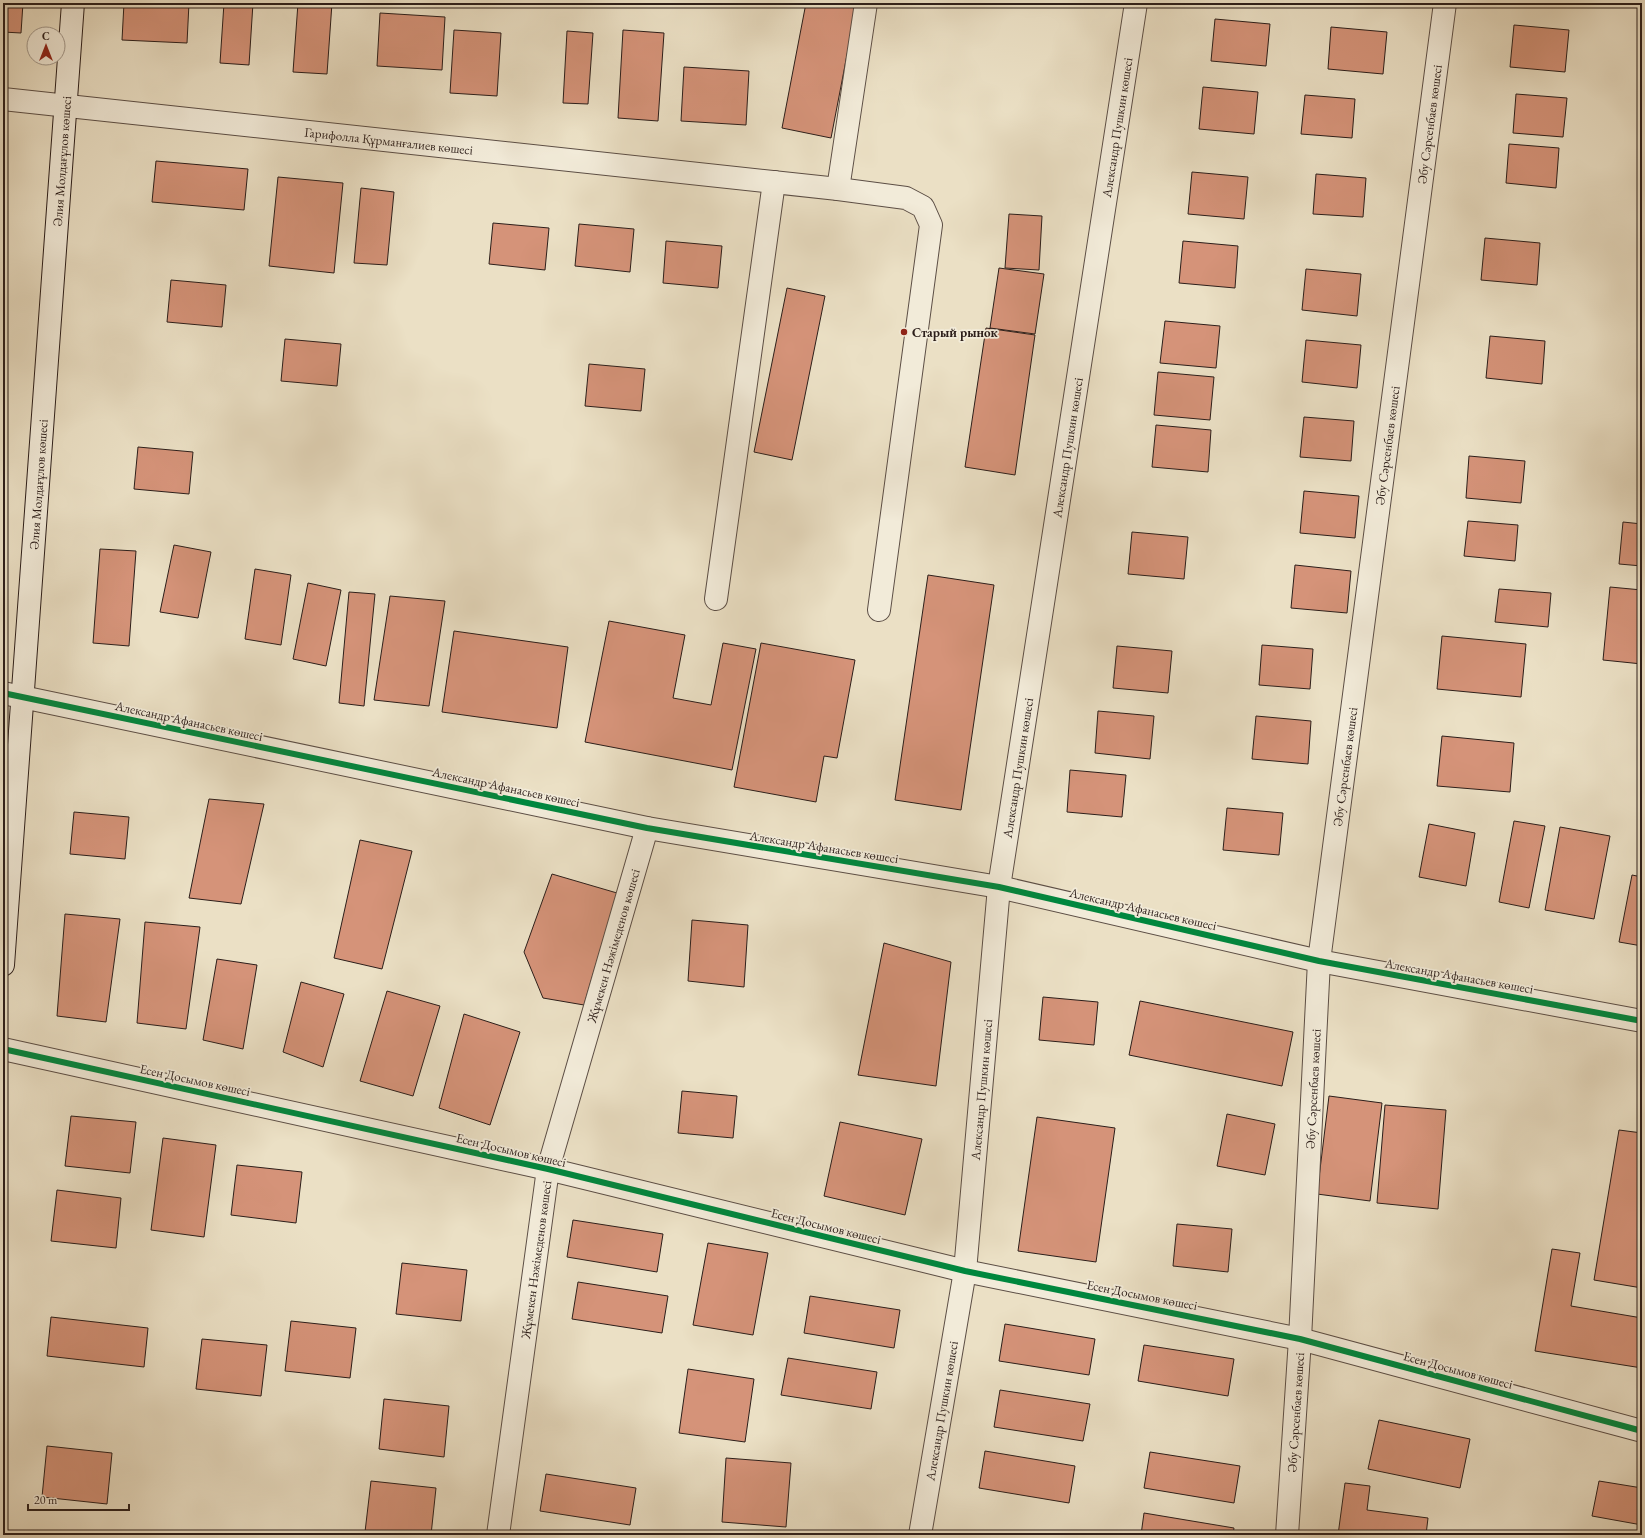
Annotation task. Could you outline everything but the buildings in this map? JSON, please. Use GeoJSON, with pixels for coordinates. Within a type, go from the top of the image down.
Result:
{"type":"FeatureCollection","features":[{"type":"Feature","properties":{"kind":"street","name":"Әлия Молдағұлов көшесі"},"geometry":{"type":"LineString","coordinates":[[3,965],[13,695],[66,106],[73,3]]}},
{"type":"Feature","properties":{"kind":"street"},"geometry":{"type":"LineString","coordinates":[[838,189],[866,3]]}},
{"type":"Feature","properties":{"kind":"street","name":"Александр Пушкин көшесі"},"geometry":{"type":"LineString","coordinates":[[920,1535],[965,1271],[999,887],[1136,3]]}},
{"type":"Feature","properties":{"kind":"street","name":"Әбу Сәрсенбаев көшесі"},"geometry":{"type":"LineString","coordinates":[[1286,1535],[1300,1338],[1319,961],[1445,3]]}},
{"type":"Feature","properties":{"kind":"street","name":"Гарифолла Құрманғалиев көшесі"},"geometry":{"type":"LineString","coordinates":[[3,99],[838,189],[906,198],[923,207],[930,225],[879,610]]}},
{"type":"Feature","properties":{"kind":"street"},"geometry":{"type":"LineString","coordinates":[[716,599],[774,182]]}},
{"type":"Feature","properties":{"kind":"street","name":"Александр Афанасьев көшесі"},"geometry":{"type":"LineString","coordinates":[[13,695],[647,828],[999,887],[1319,961],[1642,1021]]}},
{"type":"Feature","properties":{"kind":"street","name":"Жұмекен Нәжімеденов көшесі"},"geometry":{"type":"LineString","coordinates":[[498,1535],[548,1169],[647,828]]}},
{"type":"Feature","properties":{"kind":"street","name":"Есен Досымов көшесі"},"geometry":{"type":"LineString","coordinates":[[3,1049],[548,1169],[965,1271],[1300,1338],[1642,1431]]}},
{"type":"Feature","properties":{"kind":"cycle path"},"geometry":{"type":"LineString","coordinates":[[3,693],[647,828],[999,887],[1319,961],[1642,1021]]}},
{"type":"Feature","properties":{"kind":"cycle path"},"geometry":{"type":"LineString","coordinates":[[3,1049],[548,1169],[965,1271],[1300,1339],[1642,1431]]}},
{"type":"Feature","properties":{"kind":"place","name":"Старый рынок"},"geometry":{"type":"Point","coordinates":[904,332]}}]}
